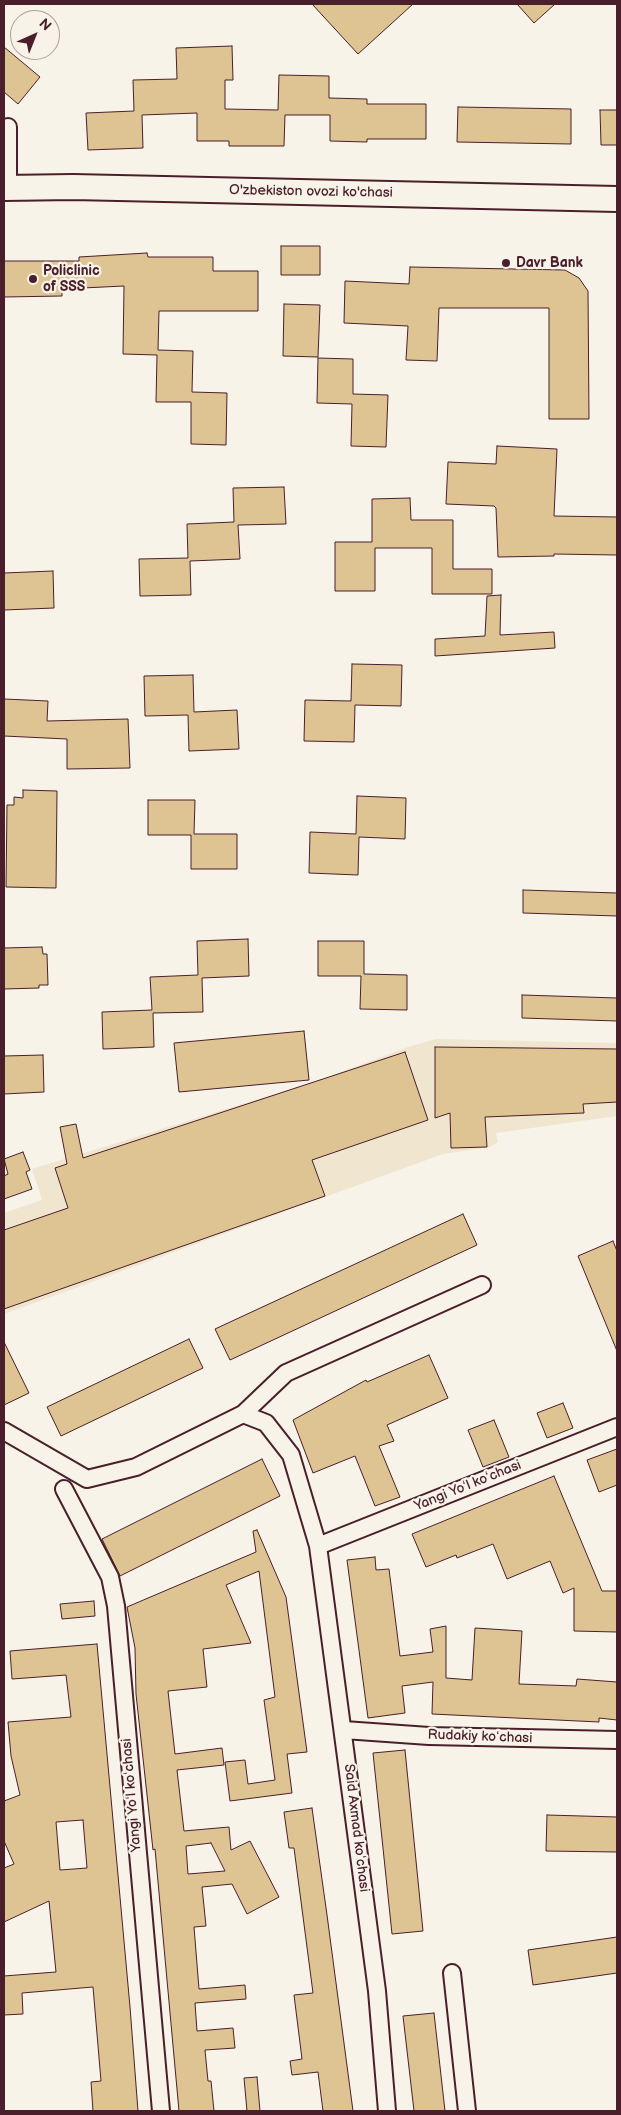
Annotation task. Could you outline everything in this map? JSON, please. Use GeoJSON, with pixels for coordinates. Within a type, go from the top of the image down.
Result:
{"type":"FeatureCollection","features":[{"type":"Feature","properties":{"kind":"main road","name":"O'zbekiston ovozi ko'chasi"},"geometry":{"type":"LineString","coordinates":[[6,188],[617,199]]}},
{"type":"Feature","properties":{"kind":"street"},"geometry":{"type":"LineString","coordinates":[[6,188],[8,127]]}},
{"type":"Feature","properties":{"kind":"street"},"geometry":{"type":"LineString","coordinates":[[4,1431],[87,1479],[136,1467],[243,1414],[286,1373],[482,1286]]}},
{"type":"Feature","properties":{"kind":"street","name":"Said Axmad koʻchasi"},"geometry":{"type":"LineString","coordinates":[[243,1414],[266,1423],[291,1455],[318,1546],[344,1730],[377,1991],[387,2111]]}},
{"type":"Feature","properties":{"kind":"street","name":"Yangi Yoʻl koʻchasi"},"geometry":{"type":"LineString","coordinates":[[318,1546],[617,1427]]}},
{"type":"Feature","properties":{"kind":"street","name":"Yangi Yoʻl koʻchasi"},"geometry":{"type":"LineString","coordinates":[[64,1490],[110,1577],[116,1606],[160,2111]]}},
{"type":"Feature","properties":{"kind":"street","name":"Rudakiy koʻchasi"},"geometry":{"type":"LineString","coordinates":[[344,1730],[429,1736],[617,1740]]}},
{"type":"Feature","properties":{"kind":"street"},"geometry":{"type":"LineString","coordinates":[[452,1973],[467,2111]]}},
{"type":"Feature","properties":{"kind":"shaded area"},"geometry":{"type":"Polygon","coordinates":[[[436,1039],[617,1043],[617,1116],[496,1133],[498,1142],[490,1147],[443,1154],[4,1314],[4,1213],[42,1200],[32,1169],[317,1081],[408,1047],[436,1039]]]}},
{"type":"Feature","properties":{"kind":"building"},"geometry":{"type":"Polygon","coordinates":[[[312,4],[413,4],[358,54],[312,4]]]}},
{"type":"Feature","properties":{"kind":"building"},"geometry":{"type":"Polygon","coordinates":[[[517,4],[555,4],[534,23],[517,4]]]}},
{"type":"Feature","properties":{"kind":"building"},"geometry":{"type":"Polygon","coordinates":[[[232,46],[233,80],[225,80],[225,109],[278,110],[279,75],[329,76],[329,98],[367,99],[367,104],[426,104],[426,139],[367,139],[367,142],[330,141],[330,115],[285,115],[284,146],[229,146],[229,141],[197,141],[197,113],[142,115],[143,148],[88,150],[86,113],[134,111],[133,80],[177,79],[176,48],[232,46]]]}},
{"type":"Feature","properties":{"kind":"building"},"geometry":{"type":"Polygon","coordinates":[[[4,47],[10,52],[10,60],[20,60],[40,77],[18,104],[4,92],[4,47]]]}},
{"type":"Feature","properties":{"kind":"building"},"geometry":{"type":"Polygon","coordinates":[[[458,107],[571,109],[571,144],[457,142],[458,107]]]}},
{"type":"Feature","properties":{"kind":"building"},"geometry":{"type":"Polygon","coordinates":[[[600,110],[617,110],[617,145],[601,145],[600,110]]]}},
{"type":"Feature","properties":{"kind":"building"},"geometry":{"type":"Polygon","coordinates":[[[281,246],[320,246],[320,275],[281,275],[281,246]]]}},
{"type":"Feature","properties":{"kind":"building"},"geometry":{"type":"Polygon","coordinates":[[[147,253],[148,257],[213,257],[213,271],[258,271],[258,311],[159,311],[158,350],[193,351],[192,392],[227,393],[226,445],[191,444],[191,402],[156,402],[157,355],[123,354],[124,286],[62,289],[62,296],[4,297],[4,261],[79,261],[79,257],[147,253]]]}},
{"type":"Feature","properties":{"kind":"building"},"geometry":{"type":"Polygon","coordinates":[[[410,267],[565,270],[579,278],[588,291],[589,419],[549,419],[549,308],[439,308],[437,361],[406,360],[408,326],[344,323],[345,281],[409,284],[410,267]]]}},
{"type":"Feature","properties":{"kind":"building"},"geometry":{"type":"Polygon","coordinates":[[[284,304],[320,305],[318,357],[283,356],[284,304]]]}},
{"type":"Feature","properties":{"kind":"building"},"geometry":{"type":"Polygon","coordinates":[[[318,358],[353,359],[353,394],[388,395],[386,447],[351,446],[352,404],[317,403],[318,358]]]}},
{"type":"Feature","properties":{"kind":"building"},"geometry":{"type":"Polygon","coordinates":[[[497,446],[557,449],[554,516],[617,517],[617,555],[554,554],[554,556],[498,557],[496,508],[494,506],[446,504],[448,462],[496,464],[497,446]]]}},
{"type":"Feature","properties":{"kind":"building"},"geometry":{"type":"Polygon","coordinates":[[[284,487],[286,524],[238,525],[240,559],[190,561],[191,595],[140,596],[139,559],[188,558],[187,524],[234,522],[233,488],[284,487]]]}},
{"type":"Feature","properties":{"kind":"building"},"geometry":{"type":"Polygon","coordinates":[[[410,498],[411,520],[453,520],[453,569],[492,569],[492,594],[432,594],[432,548],[375,548],[375,591],[335,591],[335,542],[372,542],[372,499],[410,498]]]}},
{"type":"Feature","properties":{"kind":"building"},"geometry":{"type":"Polygon","coordinates":[[[53,571],[54,608],[4,610],[4,573],[53,571]]]}},
{"type":"Feature","properties":{"kind":"building"},"geometry":{"type":"Polygon","coordinates":[[[501,595],[500,635],[554,632],[555,648],[435,656],[435,639],[485,636],[487,596],[501,595]]]}},
{"type":"Feature","properties":{"kind":"building"},"geometry":{"type":"Polygon","coordinates":[[[352,664],[402,665],[401,706],[355,705],[354,742],[304,741],[305,700],[351,701],[352,664]]]}},
{"type":"Feature","properties":{"kind":"building"},"geometry":{"type":"Polygon","coordinates":[[[193,675],[194,712],[237,710],[239,749],[189,751],[188,715],[145,716],[144,676],[193,675]]]}},
{"type":"Feature","properties":{"kind":"building"},"geometry":{"type":"Polygon","coordinates":[[[4,699],[48,701],[47,721],[128,719],[130,768],[67,769],[67,739],[4,736],[4,699]]]}},
{"type":"Feature","properties":{"kind":"building"},"geometry":{"type":"Polygon","coordinates":[[[23,790],[57,791],[56,888],[6,887],[7,805],[14,805],[14,797],[23,798],[23,790]]]}},
{"type":"Feature","properties":{"kind":"building"},"geometry":{"type":"Polygon","coordinates":[[[357,796],[406,798],[405,839],[359,837],[358,875],[309,873],[310,832],[356,834],[357,796]]]}},
{"type":"Feature","properties":{"kind":"building"},"geometry":{"type":"Polygon","coordinates":[[[148,800],[195,800],[194,834],[237,834],[237,869],[191,869],[191,835],[148,835],[148,800]]]}},
{"type":"Feature","properties":{"kind":"building"},"geometry":{"type":"Polygon","coordinates":[[[523,890],[617,893],[617,916],[523,913],[523,890]]]}},
{"type":"Feature","properties":{"kind":"building"},"geometry":{"type":"Polygon","coordinates":[[[248,939],[249,976],[202,978],[203,1012],[153,1013],[154,1047],[103,1049],[102,1012],[152,1010],[150,977],[198,975],[197,941],[248,939]]]}},
{"type":"Feature","properties":{"kind":"building"},"geometry":{"type":"Polygon","coordinates":[[[318,941],[364,941],[364,974],[407,975],[407,1010],[360,1009],[361,976],[318,976],[318,941]]]}},
{"type":"Feature","properties":{"kind":"building"},"geometry":{"type":"Polygon","coordinates":[[[42,947],[43,954],[47,954],[48,985],[39,985],[39,988],[4,989],[4,948],[42,947]]]}},
{"type":"Feature","properties":{"kind":"building"},"geometry":{"type":"Polygon","coordinates":[[[522,995],[617,998],[617,1021],[522,1018],[522,995]]]}},
{"type":"Feature","properties":{"kind":"building"},"geometry":{"type":"Polygon","coordinates":[[[304,1031],[309,1080],[179,1092],[174,1043],[304,1031]]]}},
{"type":"Feature","properties":{"kind":"building"},"geometry":{"type":"Polygon","coordinates":[[[435,1047],[617,1049],[617,1102],[583,1104],[584,1113],[485,1117],[487,1147],[451,1148],[450,1113],[435,1118],[435,1047]]]}},
{"type":"Feature","properties":{"kind":"building"},"geometry":{"type":"Polygon","coordinates":[[[405,1052],[428,1120],[312,1160],[325,1196],[4,1309],[4,1230],[68,1208],[55,1168],[67,1164],[60,1127],[76,1124],[83,1158],[405,1052]]]}},
{"type":"Feature","properties":{"kind":"building"},"geometry":{"type":"Polygon","coordinates":[[[43,1055],[44,1092],[4,1094],[4,1056],[43,1055]]]}},
{"type":"Feature","properties":{"kind":"building"},"geometry":{"type":"Polygon","coordinates":[[[23,1152],[30,1170],[26,1172],[32,1189],[4,1199],[4,1176],[8,1174],[4,1159],[23,1152]]]}},
{"type":"Feature","properties":{"kind":"building"},"geometry":{"type":"Polygon","coordinates":[[[463,1214],[477,1245],[230,1360],[215,1329],[463,1214]]]}},
{"type":"Feature","properties":{"kind":"building"},"geometry":{"type":"Polygon","coordinates":[[[613,1241],[617,1251],[617,1351],[578,1256],[613,1241]]]}},
{"type":"Feature","properties":{"kind":"building"},"geometry":{"type":"Polygon","coordinates":[[[189,1339],[203,1368],[61,1436],[47,1407],[189,1339]]]}},
{"type":"Feature","properties":{"kind":"building"},"geometry":{"type":"Polygon","coordinates":[[[4,1342],[29,1393],[4,1405],[4,1342]]]}},
{"type":"Feature","properties":{"kind":"building"},"geometry":{"type":"Polygon","coordinates":[[[429,1355],[448,1398],[387,1425],[394,1441],[379,1446],[400,1497],[375,1506],[355,1456],[313,1473],[293,1420],[366,1380],[367,1382],[429,1355]]]}},
{"type":"Feature","properties":{"kind":"building"},"geometry":{"type":"Polygon","coordinates":[[[563,1403],[573,1428],[547,1438],[537,1413],[563,1403]]]}},
{"type":"Feature","properties":{"kind":"building"},"geometry":{"type":"Polygon","coordinates":[[[494,1420],[509,1457],[483,1467],[468,1430],[494,1420]]]}},
{"type":"Feature","properties":{"kind":"building"},"geometry":{"type":"Polygon","coordinates":[[[617,1449],[617,1485],[599,1492],[587,1460],[617,1449]]]}},
{"type":"Feature","properties":{"kind":"building"},"geometry":{"type":"Polygon","coordinates":[[[262,1459],[280,1496],[120,1576],[102,1539],[262,1459]]]}},
{"type":"Feature","properties":{"kind":"building"},"geometry":{"type":"Polygon","coordinates":[[[554,1476],[602,1591],[617,1591],[617,1632],[574,1631],[574,1588],[563,1593],[550,1561],[507,1579],[493,1544],[457,1558],[456,1555],[426,1567],[412,1534],[554,1476]]]}},
{"type":"Feature","properties":{"kind":"building"},"geometry":{"type":"Polygon","coordinates":[[[257,1530],[286,1597],[307,1752],[287,1754],[292,1793],[230,1801],[225,1762],[245,1760],[248,1784],[275,1780],[264,1700],[275,1697],[259,1571],[226,1585],[251,1643],[203,1649],[207,1687],[168,1691],[175,1754],[222,1748],[224,1765],[177,1770],[184,1831],[229,1827],[231,1850],[250,1841],[279,1897],[247,1914],[232,1884],[202,1887],[206,1926],[194,1927],[199,1989],[245,1985],[246,1999],[195,2003],[197,2031],[233,2028],[235,2048],[205,2050],[208,2081],[211,2081],[214,2111],[179,2111],[155,1849],[153,1850],[136,1694],[135,1648],[127,1607],[256,1552],[253,1531],[257,1530]],[[211,1843],[186,1846],[188,1874],[225,1871],[211,1843]]]}},
{"type":"Feature","properties":{"kind":"building"},"geometry":{"type":"Polygon","coordinates":[[[375,1557],[376,1570],[389,1569],[400,1656],[433,1652],[430,1629],[446,1626],[446,1678],[472,1680],[475,1628],[522,1631],[519,1684],[576,1686],[577,1679],[617,1682],[617,1720],[599,1718],[599,1722],[432,1714],[433,1682],[402,1686],[405,1713],[368,1718],[347,1560],[375,1557]]]}},
{"type":"Feature","properties":{"kind":"building"},"geometry":{"type":"Polygon","coordinates":[[[94,1601],[95,1616],[62,1619],[60,1604],[94,1601]]]}},
{"type":"Feature","properties":{"kind":"building"},"geometry":{"type":"Polygon","coordinates":[[[97,1644],[138,2111],[93,2111],[91,2082],[101,2081],[93,1987],[22,1993],[23,2014],[4,2015],[4,1976],[56,1972],[49,1901],[4,1922],[4,1868],[14,1864],[4,1841],[4,1801],[20,1795],[11,1756],[8,1722],[71,1717],[66,1675],[12,1679],[10,1651],[97,1644]],[[83,1820],[56,1822],[60,1870],[87,1868],[83,1820]]]}},
{"type":"Feature","properties":{"kind":"building"},"geometry":{"type":"Polygon","coordinates":[[[405,1750],[423,1931],[392,1934],[373,1753],[405,1750]]]}},
{"type":"Feature","properties":{"kind":"building"},"geometry":{"type":"Polygon","coordinates":[[[312,1808],[353,2111],[323,2111],[318,2072],[292,2075],[290,2061],[302,2059],[294,1995],[313,1993],[294,1848],[289,1848],[284,1812],[312,1808]]]}},
{"type":"Feature","properties":{"kind":"building"},"geometry":{"type":"Polygon","coordinates":[[[547,1815],[617,1817],[617,1852],[546,1851],[547,1815]]]}},
{"type":"Feature","properties":{"kind":"building"},"geometry":{"type":"Polygon","coordinates":[[[617,1937],[617,1973],[533,1985],[528,1950],[617,1937]]]}},
{"type":"Feature","properties":{"kind":"building"},"geometry":{"type":"Polygon","coordinates":[[[434,2013],[445,2111],[414,2111],[403,2016],[434,2013]]]}},
{"type":"Feature","properties":{"kind":"building"},"geometry":{"type":"Polygon","coordinates":[[[257,2077],[260,2111],[247,2111],[244,2078],[257,2077]]]}},
{"type":"Feature","properties":{"kind":"place","name":"Davr Bank"},"geometry":{"type":"Point","coordinates":[506,263]}},
{"type":"Feature","properties":{"kind":"place","name":"Policlinic of SSS"},"geometry":{"type":"Point","coordinates":[33,279]}}]}
